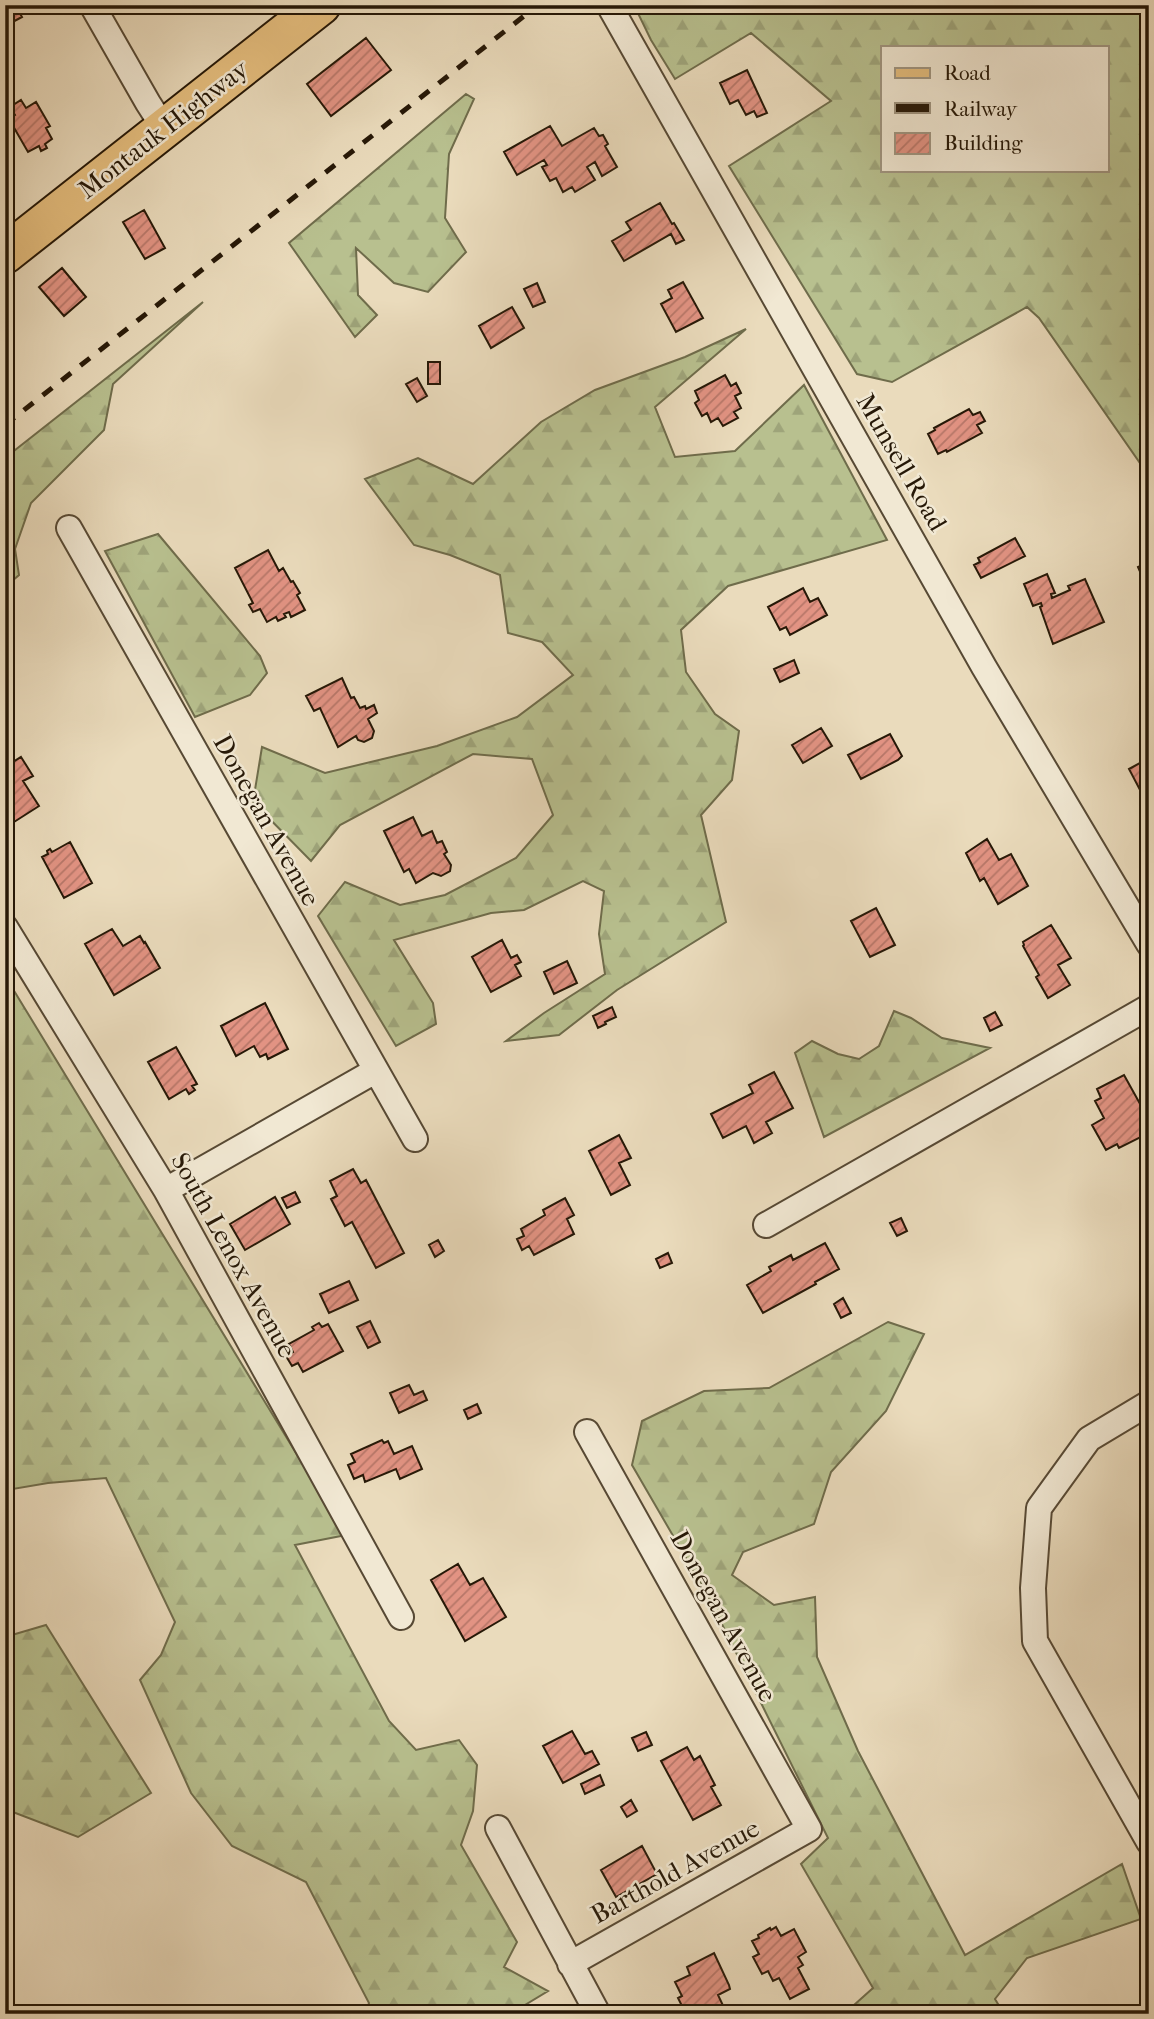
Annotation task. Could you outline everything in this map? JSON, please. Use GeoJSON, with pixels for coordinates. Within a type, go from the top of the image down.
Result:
{"type":"FeatureCollection","features":[{"type":"Feature","properties":{"kind":"main road","name":"Montauk Highway"},"geometry":{"type":"LineString","coordinates":[[5,254],[321,5]]}},
{"type":"Feature","properties":{"kind":"street"},"geometry":{"type":"LineString","coordinates":[[92,5],[164,128]]}},
{"type":"Feature","properties":{"kind":"street","name":"Munsell Road"},"geometry":{"type":"LineString","coordinates":[[609,5],[974,649],[1149,944]]}},
{"type":"Feature","properties":{"kind":"street","name":"Donegan Avenue"},"geometry":{"type":"LineString","coordinates":[[69,528],[415,1139]]}},
{"type":"Feature","properties":{"kind":"street","name":"South Lenox Avenue"},"geometry":{"type":"LineString","coordinates":[[5,927],[166,1190],[401,1617]]}},
{"type":"Feature","properties":{"kind":"street"},"geometry":{"type":"LineString","coordinates":[[766,1225],[1149,1007]]}},
{"type":"Feature","properties":{"kind":"street"},"geometry":{"type":"LineString","coordinates":[[166,1190],[375,1071]]}},
{"type":"Feature","properties":{"kind":"street"},"geometry":{"type":"LineString","coordinates":[[1149,1403],[1089,1439],[1039,1508],[1033,1588],[1035,1642],[1149,1842]]}},
{"type":"Feature","properties":{"kind":"street","name":"Donegan Avenue"},"geometry":{"type":"LineString","coordinates":[[587,1432],[809,1829]]}},
{"type":"Feature","properties":{"kind":"street"},"geometry":{"type":"LineString","coordinates":[[498,1828],[598,2014]]}},
{"type":"Feature","properties":{"kind":"street","name":"Barthold Avenue"},"geometry":{"type":"LineString","coordinates":[[570,1964],[809,1829]]}},
{"type":"Feature","properties":{"kind":"green space"},"geometry":{"type":"Polygon","coordinates":[[[634,5],[1149,5],[1149,476],[1039,318],[1027,307],[892,382],[857,374],[729,166],[831,101],[751,33],[675,79],[634,5]]]}},
{"type":"Feature","properties":{"kind":"green space"},"geometry":{"type":"Polygon","coordinates":[[[466,94],[474,99],[449,154],[445,218],[466,252],[428,292],[394,283],[356,248],[358,295],[377,315],[355,337],[289,243],[466,94]]]}},
{"type":"Feature","properties":{"kind":"green space"},"geometry":{"type":"Polygon","coordinates":[[[203,302],[113,384],[104,430],[31,503],[15,549],[19,575],[5,587],[5,458],[203,302]]]}},
{"type":"Feature","properties":{"kind":"green space"},"geometry":{"type":"Polygon","coordinates":[[[746,329],[655,407],[675,457],[735,451],[804,385],[887,540],[728,586],[681,630],[686,672],[715,714],[739,731],[732,780],[701,815],[726,922],[617,990],[559,1035],[506,1041],[605,974],[599,934],[604,891],[583,881],[524,910],[491,913],[394,940],[433,1003],[436,1024],[396,1046],[318,916],[345,882],[400,905],[445,895],[516,858],[553,815],[532,759],[473,754],[340,825],[311,861],[253,802],[262,747],[325,773],[437,746],[517,717],[573,675],[542,642],[508,633],[500,575],[450,555],[414,545],[365,479],[418,458],[473,484],[541,422],[595,390],[685,357],[746,329]]]}},
{"type":"Feature","properties":{"kind":"green space"},"geometry":{"type":"Polygon","coordinates":[[[158,534],[260,656],[267,673],[250,695],[195,717],[105,551],[158,534]]]}},
{"type":"Feature","properties":{"kind":"green space"},"geometry":{"type":"Polygon","coordinates":[[[5,976],[346,1535],[295,1545],[389,1721],[416,1750],[459,1740],[477,1765],[473,1811],[461,1845],[517,1942],[504,1967],[548,1991],[510,2014],[365,2014],[369,2003],[306,1882],[232,1846],[191,1793],[140,1680],[161,1655],[175,1622],[106,1478],[13,1489],[5,1476],[5,976]]]}},
{"type":"Feature","properties":{"kind":"green space"},"geometry":{"type":"Polygon","coordinates":[[[894,1011],[911,1018],[942,1038],[990,1048],[824,1137],[795,1053],[812,1041],[838,1054],[859,1059],[879,1046],[894,1011]]]}},
{"type":"Feature","properties":{"kind":"green space"},"geometry":{"type":"Polygon","coordinates":[[[888,1322],[924,1334],[886,1411],[831,1472],[814,1524],[743,1552],[732,1575],[774,1605],[815,1597],[817,1657],[858,1751],[965,1955],[1122,1864],[1141,1919],[1027,1958],[995,1999],[1004,2014],[844,2014],[873,1988],[801,1864],[828,1838],[708,1596],[632,1465],[642,1421],[704,1391],[769,1388],[888,1322]]]}},
{"type":"Feature","properties":{"kind":"green space"},"geometry":{"type":"Polygon","coordinates":[[[46,1625],[151,1793],[78,1837],[5,1809],[5,1637],[46,1625]]]}},
{"type":"Feature","properties":{"kind":"building"},"geometry":{"type":"Polygon","coordinates":[[[5,5],[15,5],[22,17],[5,26],[5,5]]]}},
{"type":"Feature","properties":{"kind":"building"},"geometry":{"type":"Polygon","coordinates":[[[366,38],[391,70],[331,116],[307,84],[366,38]]]}},
{"type":"Feature","properties":{"kind":"building"},"geometry":{"type":"Polygon","coordinates":[[[747,70],[767,113],[757,117],[754,111],[746,115],[738,100],[730,104],[720,83],[747,70]]]}},
{"type":"Feature","properties":{"kind":"building"},"geometry":{"type":"Polygon","coordinates":[[[21,100],[26,108],[36,102],[50,126],[46,128],[52,139],[45,144],[47,148],[41,151],[39,146],[28,152],[9,119],[15,115],[10,107],[21,100]]]}},
{"type":"Feature","properties":{"kind":"building"},"geometry":{"type":"Polygon","coordinates":[[[550,126],[562,146],[594,128],[599,136],[603,135],[608,144],[605,146],[617,167],[602,176],[595,162],[587,167],[595,180],[575,192],[572,187],[563,192],[556,178],[550,181],[542,167],[547,165],[544,160],[517,175],[504,152],[550,126]]]}},
{"type":"Feature","properties":{"kind":"building"},"geometry":{"type":"Polygon","coordinates":[[[660,203],[684,240],[676,244],[671,234],[624,261],[612,241],[631,230],[626,222],[660,203]]]}},
{"type":"Feature","properties":{"kind":"building"},"geometry":{"type":"Polygon","coordinates":[[[144,210],[165,248],[145,259],[123,222],[144,210]]]}},
{"type":"Feature","properties":{"kind":"building"},"geometry":{"type":"Polygon","coordinates":[[[62,268],[86,297],[64,316],[39,287],[62,268]]]}},
{"type":"Feature","properties":{"kind":"building"},"geometry":{"type":"Polygon","coordinates":[[[683,282],[703,318],[676,332],[661,304],[672,298],[668,290],[683,282]]]}},
{"type":"Feature","properties":{"kind":"building"},"geometry":{"type":"Polygon","coordinates":[[[537,283],[545,302],[533,307],[524,289],[537,283]]]}},
{"type":"Feature","properties":{"kind":"building"},"geometry":{"type":"Polygon","coordinates":[[[512,307],[524,328],[491,348],[479,326],[512,307]]]}},
{"type":"Feature","properties":{"kind":"building"},"geometry":{"type":"Polygon","coordinates":[[[428,362],[440,362],[440,384],[428,384],[428,362]]]}},
{"type":"Feature","properties":{"kind":"building"},"geometry":{"type":"Polygon","coordinates":[[[725,375],[731,386],[736,383],[741,393],[735,396],[741,408],[734,412],[738,418],[723,426],[718,418],[711,422],[707,413],[702,416],[695,403],[699,400],[695,391],[725,375]]]}},
{"type":"Feature","properties":{"kind":"building"},"geometry":{"type":"Polygon","coordinates":[[[417,378],[427,396],[417,402],[406,384],[417,378]]]}},
{"type":"Feature","properties":{"kind":"building"},"geometry":{"type":"Polygon","coordinates":[[[969,409],[973,415],[980,412],[985,421],[977,425],[982,433],[938,454],[928,434],[969,409]]]}},
{"type":"Feature","properties":{"kind":"building"},"geometry":{"type":"Polygon","coordinates":[[[1015,538],[1025,556],[981,578],[974,565],[980,562],[978,558],[1015,538]]]}},
{"type":"Feature","properties":{"kind":"building"},"geometry":{"type":"Polygon","coordinates":[[[268,550],[279,571],[283,568],[291,582],[293,581],[305,610],[291,617],[289,612],[278,621],[276,617],[267,622],[260,609],[253,612],[249,605],[253,603],[235,568],[268,550]]]}},
{"type":"Feature","properties":{"kind":"building"},"geometry":{"type":"Polygon","coordinates":[[[1149,562],[1149,579],[1144,581],[1138,567],[1149,562]]]}},
{"type":"Feature","properties":{"kind":"building"},"geometry":{"type":"Polygon","coordinates":[[[1047,574],[1055,593],[1051,594],[1052,598],[1070,590],[1068,586],[1085,579],[1104,622],[1053,644],[1041,603],[1033,606],[1024,584],[1047,574]]]}},
{"type":"Feature","properties":{"kind":"building"},"geometry":{"type":"Polygon","coordinates":[[[803,588],[810,602],[818,598],[827,615],[790,635],[786,627],[780,630],[768,607],[803,588]]]}},
{"type":"Feature","properties":{"kind":"building"},"geometry":{"type":"Polygon","coordinates":[[[794,660],[799,673],[780,682],[774,669],[794,660]]]}},
{"type":"Feature","properties":{"kind":"building"},"geometry":{"type":"Polygon","coordinates":[[[342,678],[351,698],[354,697],[360,708],[365,706],[366,709],[374,705],[377,713],[368,719],[374,731],[372,738],[364,742],[356,736],[338,747],[320,708],[314,711],[306,696],[342,678]]]}},
{"type":"Feature","properties":{"kind":"building"},"geometry":{"type":"Polygon","coordinates":[[[821,728],[832,746],[803,763],[792,745],[821,728]]]}},
{"type":"Feature","properties":{"kind":"building"},"geometry":{"type":"Polygon","coordinates":[[[890,734],[902,756],[861,779],[848,755],[890,734]]]}},
{"type":"Feature","properties":{"kind":"building"},"geometry":{"type":"Polygon","coordinates":[[[21,757],[33,776],[23,781],[39,806],[14,822],[5,809],[5,767],[21,757]]]}},
{"type":"Feature","properties":{"kind":"building"},"geometry":{"type":"Polygon","coordinates":[[[1149,758],[1149,807],[1129,769],[1149,758]]]}},
{"type":"Feature","properties":{"kind":"building"},"geometry":{"type":"Polygon","coordinates":[[[413,817],[422,836],[432,831],[437,843],[442,841],[447,852],[444,854],[451,865],[450,871],[441,876],[433,873],[416,883],[409,869],[404,872],[384,831],[413,817]]]}},
{"type":"Feature","properties":{"kind":"building"},"geometry":{"type":"Polygon","coordinates":[[[987,839],[999,860],[1011,854],[1028,886],[998,904],[984,878],[980,881],[966,853],[987,839]]]}},
{"type":"Feature","properties":{"kind":"building"},"geometry":{"type":"Polygon","coordinates":[[[70,842],[92,883],[64,898],[42,857],[48,854],[50,849],[52,852],[70,842]]]}},
{"type":"Feature","properties":{"kind":"building"},"geometry":{"type":"Polygon","coordinates":[[[876,908],[895,945],[870,957],[851,921],[876,908]]]}},
{"type":"Feature","properties":{"kind":"building"},"geometry":{"type":"Polygon","coordinates":[[[1051,925],[1071,958],[1058,965],[1070,985],[1048,998],[1036,977],[1039,975],[1023,942],[1051,925]]]}},
{"type":"Feature","properties":{"kind":"building"},"geometry":{"type":"Polygon","coordinates":[[[112,929],[123,946],[140,936],[160,968],[114,995],[85,944],[112,929]]]}},
{"type":"Feature","properties":{"kind":"building"},"geometry":{"type":"Polygon","coordinates":[[[502,940],[511,958],[517,955],[521,962],[515,965],[521,976],[491,992],[472,957],[502,940]]]}},
{"type":"Feature","properties":{"kind":"building"},"geometry":{"type":"Polygon","coordinates":[[[567,961],[577,983],[554,994],[544,972],[567,961]]]}},
{"type":"Feature","properties":{"kind":"building"},"geometry":{"type":"Polygon","coordinates":[[[265,1003],[288,1049],[268,1059],[266,1054],[260,1057],[254,1046],[236,1056],[221,1026],[265,1003]]]}},
{"type":"Feature","properties":{"kind":"building"},"geometry":{"type":"Polygon","coordinates":[[[612,1007],[616,1017],[598,1028],[593,1016],[612,1007]]]}},
{"type":"Feature","properties":{"kind":"building"},"geometry":{"type":"Polygon","coordinates":[[[995,1012],[1002,1025],[990,1031],[984,1018],[995,1012]]]}},
{"type":"Feature","properties":{"kind":"building"},"geometry":{"type":"Polygon","coordinates":[[[176,1047],[197,1084],[192,1086],[195,1090],[189,1094],[186,1089],[169,1099],[148,1062],[176,1047]]]}},
{"type":"Feature","properties":{"kind":"building"},"geometry":{"type":"Polygon","coordinates":[[[774,1072],[793,1108],[766,1122],[772,1133],[754,1143],[746,1126],[723,1138],[711,1114],[753,1093],[749,1085],[774,1072]]]}},
{"type":"Feature","properties":{"kind":"building"},"geometry":{"type":"Polygon","coordinates":[[[1124,1075],[1149,1120],[1149,1133],[1119,1148],[1117,1144],[1106,1150],[1092,1125],[1104,1118],[1095,1101],[1101,1098],[1097,1089],[1124,1075]]]}},
{"type":"Feature","properties":{"kind":"building"},"geometry":{"type":"Polygon","coordinates":[[[619,1135],[631,1158],[619,1163],[630,1185],[611,1195],[589,1151],[619,1135]]]}},
{"type":"Feature","properties":{"kind":"building"},"geometry":{"type":"Polygon","coordinates":[[[353,1169],[361,1183],[366,1180],[404,1253],[376,1268],[352,1222],[345,1226],[331,1199],[337,1196],[330,1181],[353,1169]]]}},
{"type":"Feature","properties":{"kind":"building"},"geometry":{"type":"Polygon","coordinates":[[[295,1192],[300,1202],[287,1208],[282,1198],[295,1192]]]}},
{"type":"Feature","properties":{"kind":"building"},"geometry":{"type":"Polygon","coordinates":[[[275,1197],[290,1224],[245,1250],[230,1224],[275,1197]]]}},
{"type":"Feature","properties":{"kind":"building"},"geometry":{"type":"Polygon","coordinates":[[[565,1198],[574,1215],[567,1219],[574,1234],[534,1255],[529,1246],[522,1250],[517,1239],[524,1236],[521,1229],[545,1215],[543,1210],[565,1198]]]}},
{"type":"Feature","properties":{"kind":"building"},"geometry":{"type":"Polygon","coordinates":[[[901,1218],[907,1231],[897,1236],[890,1223],[901,1218]]]}},
{"type":"Feature","properties":{"kind":"building"},"geometry":{"type":"Polygon","coordinates":[[[438,1240],[444,1251],[435,1257],[429,1245],[438,1240]]]}},
{"type":"Feature","properties":{"kind":"building"},"geometry":{"type":"Polygon","coordinates":[[[825,1243],[839,1269],[763,1313],[747,1285],[771,1271],[769,1267],[791,1255],[793,1260],[825,1243]]]}},
{"type":"Feature","properties":{"kind":"building"},"geometry":{"type":"Polygon","coordinates":[[[668,1253],[672,1263],[660,1268],[656,1259],[668,1253]]]}},
{"type":"Feature","properties":{"kind":"building"},"geometry":{"type":"Polygon","coordinates":[[[349,1281],[358,1300],[329,1313],[320,1294],[349,1281]]]}},
{"type":"Feature","properties":{"kind":"building"},"geometry":{"type":"Polygon","coordinates":[[[843,1298],[851,1313],[841,1318],[834,1304],[843,1298]]]}},
{"type":"Feature","properties":{"kind":"building"},"geometry":{"type":"Polygon","coordinates":[[[370,1321],[380,1342],[368,1348],[357,1327],[370,1321]]]}},
{"type":"Feature","properties":{"kind":"building"},"geometry":{"type":"Polygon","coordinates":[[[319,1323],[322,1327],[328,1324],[343,1351],[303,1372],[298,1363],[292,1366],[286,1356],[293,1352],[289,1344],[314,1330],[312,1327],[319,1323]]]}},
{"type":"Feature","properties":{"kind":"building"},"geometry":{"type":"Polygon","coordinates":[[[409,1385],[414,1395],[423,1391],[427,1400],[399,1413],[390,1393],[409,1385]]]}},
{"type":"Feature","properties":{"kind":"building"},"geometry":{"type":"Polygon","coordinates":[[[477,1404],[481,1413],[468,1419],[464,1410],[477,1404]]]}},
{"type":"Feature","properties":{"kind":"building"},"geometry":{"type":"Polygon","coordinates":[[[382,1440],[384,1443],[388,1441],[394,1454],[412,1446],[422,1469],[400,1479],[396,1469],[365,1482],[363,1475],[354,1479],[348,1465],[355,1462],[351,1454],[382,1440]]]}},
{"type":"Feature","properties":{"kind":"building"},"geometry":{"type":"Polygon","coordinates":[[[458,1564],[470,1585],[483,1578],[506,1617],[465,1641],[431,1580],[458,1564]]]}},
{"type":"Feature","properties":{"kind":"building"},"geometry":{"type":"Polygon","coordinates":[[[572,1731],[585,1754],[592,1751],[599,1764],[563,1783],[543,1746],[572,1731]]]}},
{"type":"Feature","properties":{"kind":"building"},"geometry":{"type":"Polygon","coordinates":[[[646,1732],[652,1745],[638,1751],[632,1738],[646,1732]]]}},
{"type":"Feature","properties":{"kind":"building"},"geometry":{"type":"Polygon","coordinates":[[[687,1747],[694,1760],[700,1756],[715,1785],[711,1787],[721,1805],[693,1820],[661,1761],[687,1747]]]}},
{"type":"Feature","properties":{"kind":"building"},"geometry":{"type":"Polygon","coordinates":[[[600,1775],[604,1785],[585,1794],[581,1784],[600,1775]]]}},
{"type":"Feature","properties":{"kind":"building"},"geometry":{"type":"Polygon","coordinates":[[[631,1800],[637,1811],[627,1817],[621,1807],[631,1800]]]}},
{"type":"Feature","properties":{"kind":"building"},"geometry":{"type":"Polygon","coordinates":[[[642,1846],[657,1874],[616,1897],[601,1870],[642,1846]]]}},
{"type":"Feature","properties":{"kind":"building"},"geometry":{"type":"Polygon","coordinates":[[[776,1927],[781,1936],[794,1929],[806,1952],[798,1957],[803,1965],[798,1968],[809,1989],[790,1999],[779,1978],[773,1981],[768,1971],[762,1974],[753,1957],[759,1954],[752,1941],[770,1928],[771,1930],[776,1927]]]}},
{"type":"Feature","properties":{"kind":"building"},"geometry":{"type":"Polygon","coordinates":[[[714,1953],[730,1989],[718,1995],[727,2014],[686,2014],[678,1998],[682,1996],[675,1982],[690,1975],[687,1967],[714,1953]]]}},
{"type":"Feature","properties":{"kind":"railway"},"geometry":{"type":"LineString","coordinates":[[5,425],[538,5]]}}]}
